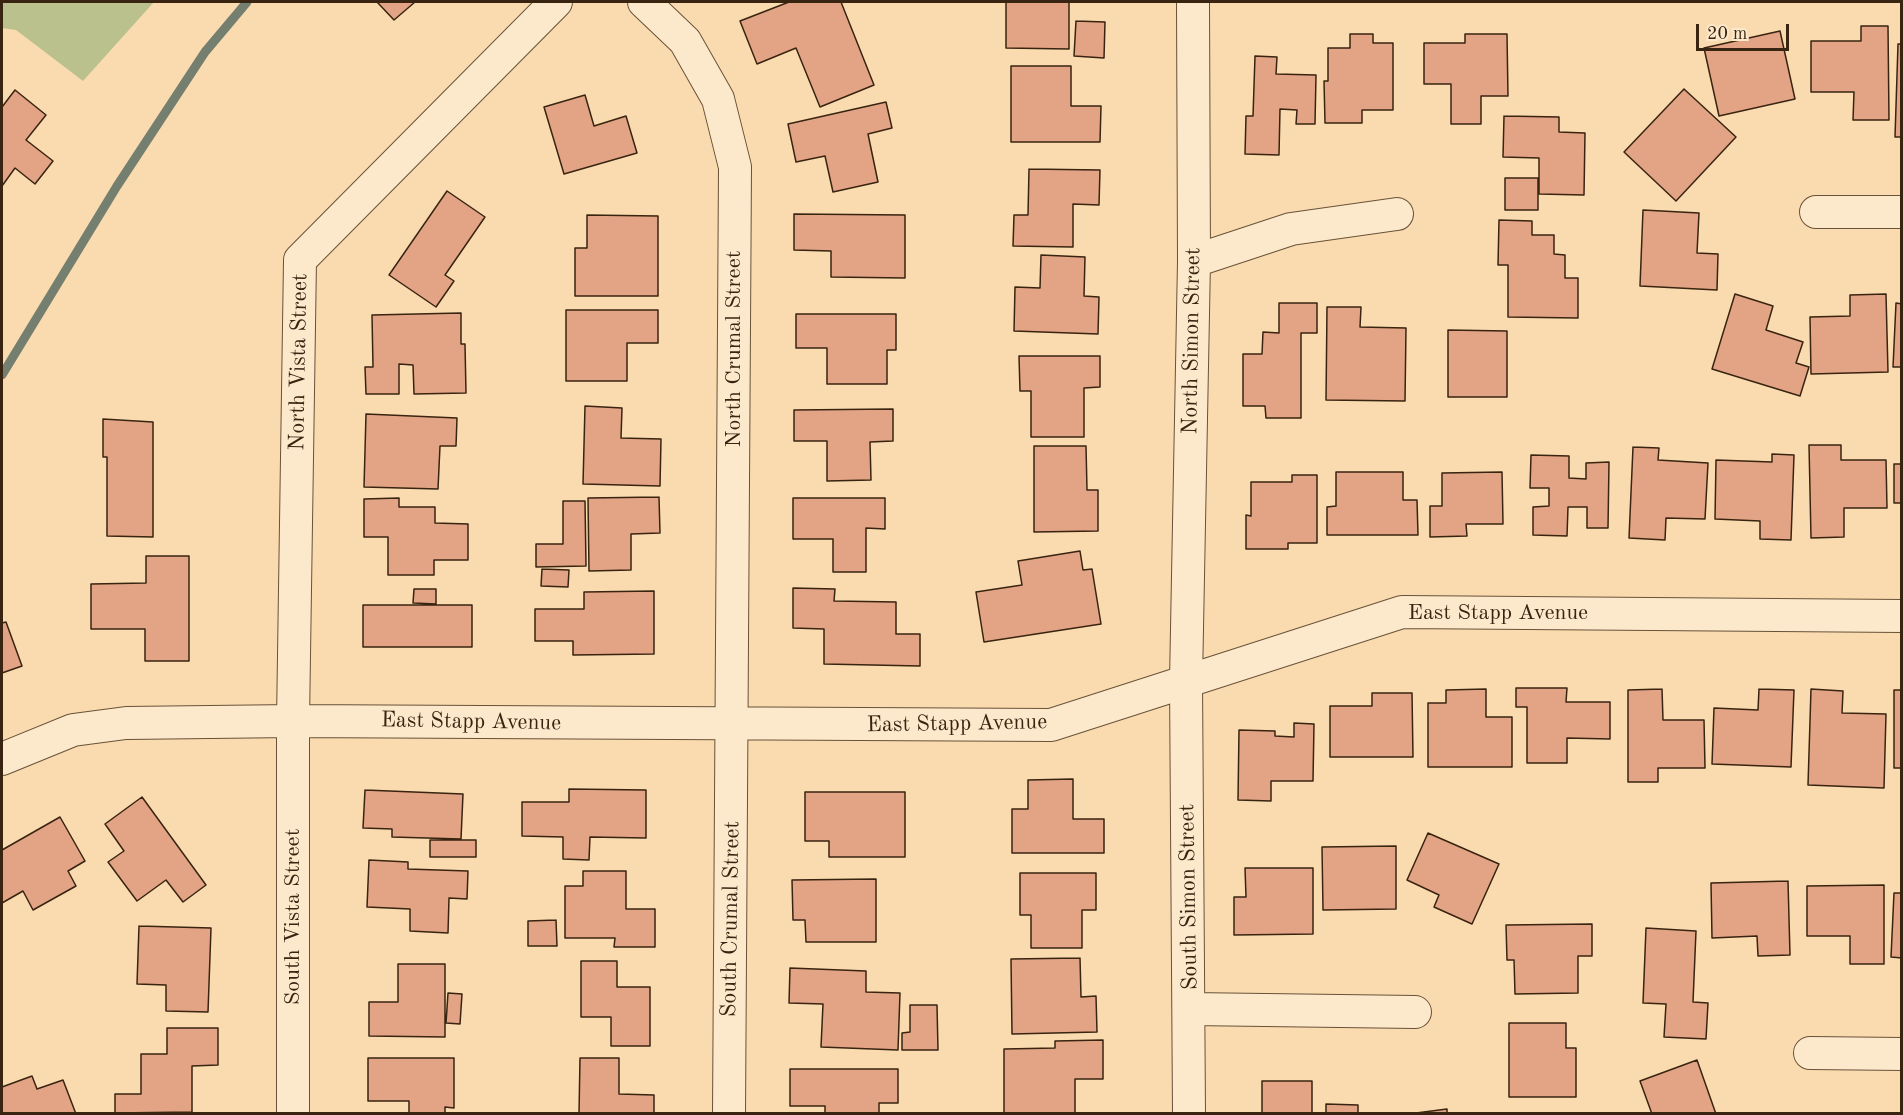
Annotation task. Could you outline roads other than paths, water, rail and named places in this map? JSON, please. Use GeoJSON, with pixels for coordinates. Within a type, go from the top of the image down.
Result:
{"type":"FeatureCollection","features":[{"type":"Feature","properties":{"kind":"street","name":"North Vista Street"},"geometry":{"type":"LineString","coordinates":[[293,721],[300,260],[556,2]]}},
{"type":"Feature","properties":{"kind":"street","name":"North Crumal Street"},"geometry":{"type":"LineString","coordinates":[[645,2],[685,41],[718,99],[735,167],[733,725]]}},
{"type":"Feature","properties":{"kind":"street","name":"North Simon Street"},"geometry":{"type":"LineString","coordinates":[[1186,681],[1194,261],[1193,2]]}},
{"type":"Feature","properties":{"kind":"street"},"geometry":{"type":"LineString","coordinates":[[1816,212],[1902,212]]}},
{"type":"Feature","properties":{"kind":"street"},"geometry":{"type":"LineString","coordinates":[[1194,261],[1291,229],[1397,214]]}},
{"type":"Feature","properties":{"kind":"street","name":"East Stapp Avenue"},"geometry":{"type":"LineString","coordinates":[[2,759],[73,730],[126,723],[293,721],[1051,725],[1402,612],[1902,616]]}},
{"type":"Feature","properties":{"kind":"street","name":"South Simon Street"},"geometry":{"type":"LineString","coordinates":[[1186,681],[1189,1113]]}},
{"type":"Feature","properties":{"kind":"street","name":"South Vista Street"},"geometry":{"type":"LineString","coordinates":[[292,1113],[293,721]]}},
{"type":"Feature","properties":{"kind":"street","name":"South Crumal Street"},"geometry":{"type":"LineString","coordinates":[[729,1113],[733,725]]}},
{"type":"Feature","properties":{"kind":"street"},"geometry":{"type":"LineString","coordinates":[[1190,1009],[1415,1012]]}},
{"type":"Feature","properties":{"kind":"street"},"geometry":{"type":"LineString","coordinates":[[1810,1053],[1902,1054]]}},
{"type":"Feature","properties":{"kind":"waterway"},"geometry":{"type":"LineString","coordinates":[[2,375],[117,186],[205,52],[247,2]]}}]}
